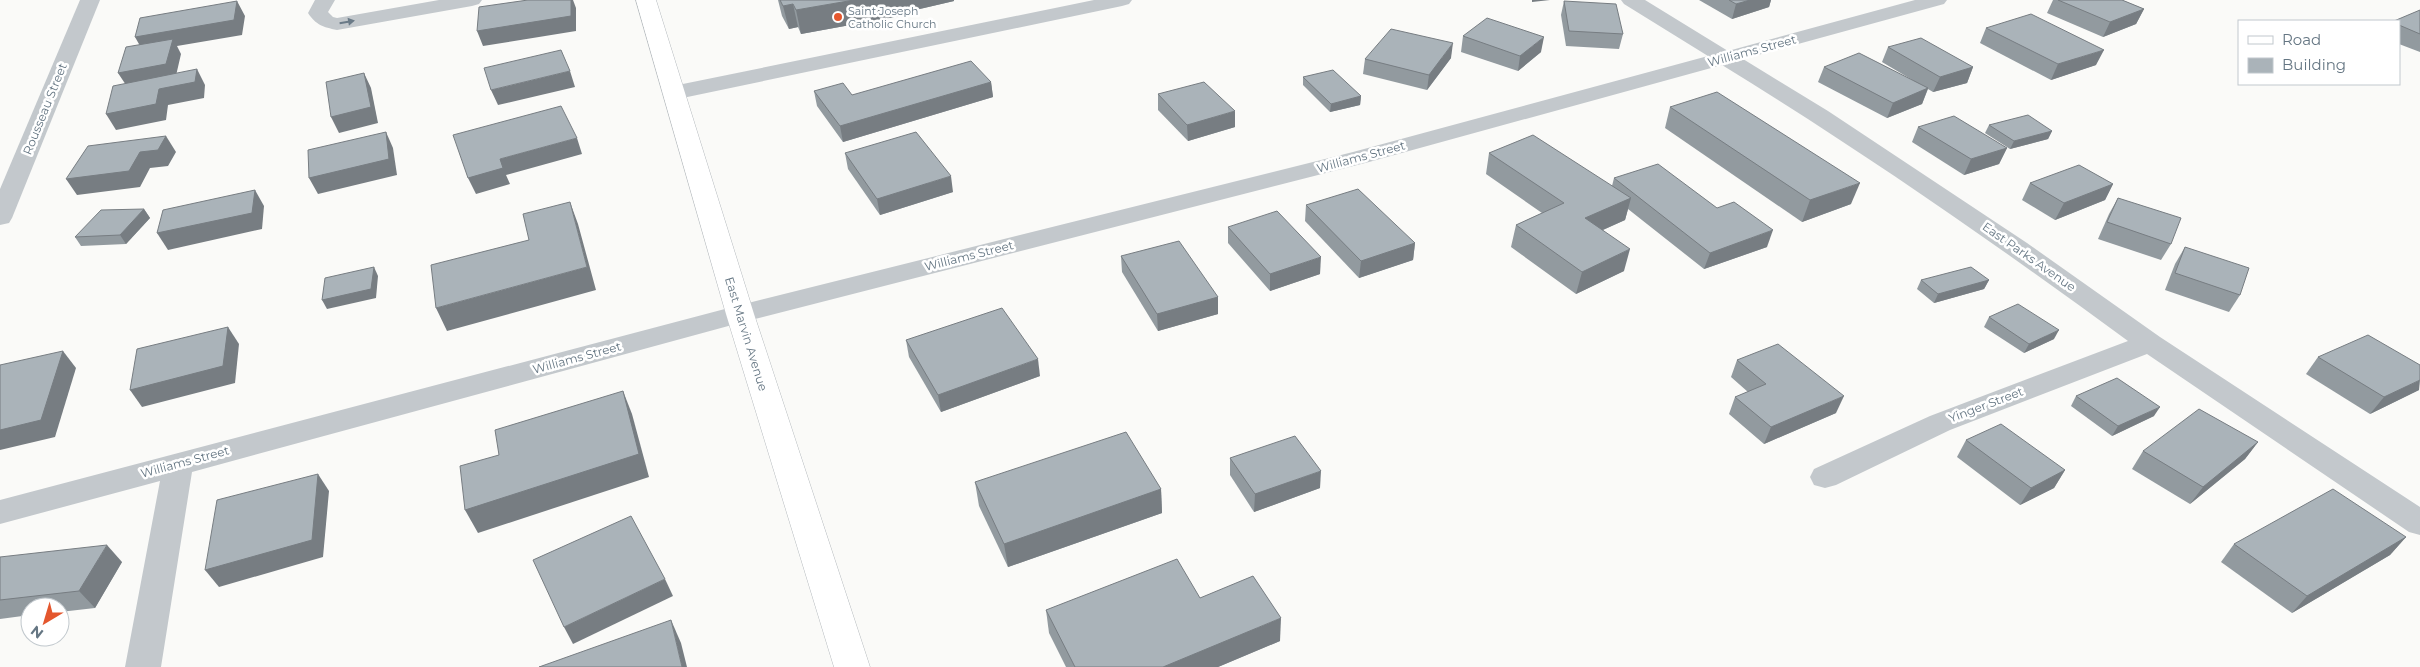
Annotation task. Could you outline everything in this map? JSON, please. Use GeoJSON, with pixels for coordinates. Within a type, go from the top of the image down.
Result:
{"type":"FeatureCollection","features":[{"type":"Feature","properties":{"kind":"main road","name":"East Marvin Avenue"},"geometry":{"type":"LineString","coordinates":[[646,0],[740,314],[852,667]]}},
{"type":"Feature","properties":{"kind":"street","name":"Rousseau Street"},"geometry":{"type":"LineString","coordinates":[[0,218],[90,0]]}},
{"type":"Feature","properties":{"kind":"street"},"geometry":{"type":"LineString","coordinates":[[325,0],[318,13],[326,22],[337,24],[472,0]]}},
{"type":"Feature","properties":{"kind":"street"},"geometry":{"type":"LineString","coordinates":[[673,93],[1122,0]]}},
{"type":"Feature","properties":{"kind":"street","name":"East Parks Avenue"},"geometry":{"type":"LineString","coordinates":[[1631,0],[1820,116],[2018,248],[2150,343],[2420,523]]}},
{"type":"Feature","properties":{"kind":"street","name":"Williams Street"},"geometry":{"type":"LineString","coordinates":[[0,512],[740,314],[1351,160],[1937,0]]}},
{"type":"Feature","properties":{"kind":"street","name":"Yinger Street"},"geometry":{"type":"LineString","coordinates":[[1825,477],[1940,422],[2150,343]]}},
{"type":"Feature","properties":{"kind":"street"},"geometry":{"type":"LineString","coordinates":[[143,667],[178,464]]}},
{"type":"Feature","properties":{"kind":"building"},"geometry":{"type":"Polygon","coordinates":[[[528,0],[571,0],[571,16],[477,31],[479,7],[528,0]]]}},
{"type":"Feature","properties":{"kind":"building"},"geometry":{"type":"Polygon","coordinates":[[[780,0],[854,0],[796,10],[793,4],[783,6],[780,0]]]}},
{"type":"Feature","properties":{"kind":"building"},"geometry":{"type":"Polygon","coordinates":[[[1729,0],[1750,0],[1736,4],[1729,0]]]}},
{"type":"Feature","properties":{"kind":"building"},"geometry":{"type":"Polygon","coordinates":[[[2058,0],[2122,0],[2144,9],[2110,22],[2058,0]]]}},
{"type":"Feature","properties":{"kind":"building"},"geometry":{"type":"Polygon","coordinates":[[[237,1],[234,20],[135,37],[140,18],[237,1]]]}},
{"type":"Feature","properties":{"kind":"building"},"geometry":{"type":"Polygon","coordinates":[[[1564,1],[1616,4],[1623,34],[1569,31],[1564,1]]]}},
{"type":"Feature","properties":{"kind":"building"},"geometry":{"type":"Polygon","coordinates":[[[2420,10],[2420,34],[2400,25],[2400,20],[2396,20],[2420,10]]]}},
{"type":"Feature","properties":{"kind":"building"},"geometry":{"type":"Polygon","coordinates":[[[2031,14],[2104,50],[2058,64],[1986,28],[2031,14]]]}},
{"type":"Feature","properties":{"kind":"building"},"geometry":{"type":"Polygon","coordinates":[[[1487,18],[1544,37],[1520,56],[1463,36],[1487,18]]]}},
{"type":"Feature","properties":{"kind":"building"},"geometry":{"type":"Polygon","coordinates":[[[1391,29],[1453,43],[1429,75],[1365,59],[1391,29]]]}},
{"type":"Feature","properties":{"kind":"building"},"geometry":{"type":"Polygon","coordinates":[[[1921,38],[1973,67],[1940,77],[1888,47],[1921,38]]]}},
{"type":"Feature","properties":{"kind":"building"},"geometry":{"type":"Polygon","coordinates":[[[173,39],[166,64],[118,73],[126,47],[173,39]]]}},
{"type":"Feature","properties":{"kind":"building"},"geometry":{"type":"Polygon","coordinates":[[[561,50],[570,71],[491,90],[484,68],[561,50]]]}},
{"type":"Feature","properties":{"kind":"building"},"geometry":{"type":"Polygon","coordinates":[[[1859,53],[1928,88],[1893,103],[1824,67],[1859,53]]]}},
{"type":"Feature","properties":{"kind":"building"},"geometry":{"type":"Polygon","coordinates":[[[971,61],[991,82],[840,126],[814,91],[843,83],[852,95],[971,61]]]}},
{"type":"Feature","properties":{"kind":"building"},"geometry":{"type":"Polygon","coordinates":[[[197,69],[195,82],[159,89],[156,104],[106,114],[113,86],[197,69]]]}},
{"type":"Feature","properties":{"kind":"building"},"geometry":{"type":"Polygon","coordinates":[[[1333,70],[1361,96],[1331,104],[1303,77],[1333,70]]]}},
{"type":"Feature","properties":{"kind":"building"},"geometry":{"type":"Polygon","coordinates":[[[364,73],[371,107],[331,117],[326,82],[364,73]]]}},
{"type":"Feature","properties":{"kind":"building"},"geometry":{"type":"Polygon","coordinates":[[[1204,82],[1235,111],[1187,125],[1158,94],[1204,82]]]}},
{"type":"Feature","properties":{"kind":"building"},"geometry":{"type":"Polygon","coordinates":[[[1717,92],[1860,183],[1810,200],[1670,107],[1717,92]]]}},
{"type":"Feature","properties":{"kind":"building"},"geometry":{"type":"Polygon","coordinates":[[[561,106],[577,138],[500,159],[503,168],[468,178],[453,135],[561,106]]]}},
{"type":"Feature","properties":{"kind":"building"},"geometry":{"type":"Polygon","coordinates":[[[2028,115],[2052,131],[2014,141],[1989,125],[2028,115]]]}},
{"type":"Feature","properties":{"kind":"building"},"geometry":{"type":"Polygon","coordinates":[[[1954,116],[2007,148],[1971,159],[1918,127],[1954,116]]]}},
{"type":"Feature","properties":{"kind":"building"},"geometry":{"type":"Polygon","coordinates":[[[386,132],[389,159],[309,178],[308,150],[386,132]]]}},
{"type":"Feature","properties":{"kind":"building"},"geometry":{"type":"Polygon","coordinates":[[[916,132],[951,176],[877,199],[845,153],[916,132]]]}},
{"type":"Feature","properties":{"kind":"building"},"geometry":{"type":"Polygon","coordinates":[[[1533,135],[1631,198],[1585,218],[1630,249],[1582,272],[1516,225],[1564,203],[1489,153],[1533,135]]]}},
{"type":"Feature","properties":{"kind":"building"},"geometry":{"type":"Polygon","coordinates":[[[166,136],[158,150],[140,152],[129,171],[66,179],[88,146],[166,136]]]}},
{"type":"Feature","properties":{"kind":"building"},"geometry":{"type":"Polygon","coordinates":[[[1658,164],[1717,208],[1734,202],[1773,230],[1710,253],[1614,178],[1658,164]]]}},
{"type":"Feature","properties":{"kind":"building"},"geometry":{"type":"Polygon","coordinates":[[[2079,165],[2113,184],[2064,203],[2030,183],[2079,165]]]}},
{"type":"Feature","properties":{"kind":"building"},"geometry":{"type":"Polygon","coordinates":[[[1358,189],[1415,243],[1361,261],[1306,205],[1358,189]]]}},
{"type":"Feature","properties":{"kind":"building"},"geometry":{"type":"Polygon","coordinates":[[[255,190],[252,213],[157,233],[163,210],[255,190]]]}},
{"type":"Feature","properties":{"kind":"building"},"geometry":{"type":"Polygon","coordinates":[[[2118,198],[2181,218],[2171,244],[2107,222],[2118,198]]]}},
{"type":"Feature","properties":{"kind":"building"},"geometry":{"type":"Polygon","coordinates":[[[570,202],[587,267],[436,308],[431,265],[529,240],[523,214],[570,202]]]}},
{"type":"Feature","properties":{"kind":"building"},"geometry":{"type":"Polygon","coordinates":[[[144,209],[120,235],[75,237],[101,210],[144,209]]]}},
{"type":"Feature","properties":{"kind":"building"},"geometry":{"type":"Polygon","coordinates":[[[1277,211],[1321,257],[1270,274],[1228,227],[1277,211]]]}},
{"type":"Feature","properties":{"kind":"building"},"geometry":{"type":"Polygon","coordinates":[[[1179,241],[1218,297],[1157,314],[1121,256],[1179,241]]]}},
{"type":"Feature","properties":{"kind":"building"},"geometry":{"type":"Polygon","coordinates":[[[2185,247],[2249,268],[2240,295],[2175,273],[2185,247]]]}},
{"type":"Feature","properties":{"kind":"building"},"geometry":{"type":"Polygon","coordinates":[[[374,267],[371,289],[322,300],[325,278],[374,267]]]}},
{"type":"Feature","properties":{"kind":"building"},"geometry":{"type":"Polygon","coordinates":[[[1971,267],[1989,280],[1938,294],[1921,280],[1971,267]]]}},
{"type":"Feature","properties":{"kind":"building"},"geometry":{"type":"Polygon","coordinates":[[[2018,304],[2059,330],[2029,344],[1989,317],[2018,304]]]}},
{"type":"Feature","properties":{"kind":"building"},"geometry":{"type":"Polygon","coordinates":[[[1002,308],[1038,359],[938,395],[906,340],[1002,308]]]}},
{"type":"Feature","properties":{"kind":"building"},"geometry":{"type":"Polygon","coordinates":[[[228,327],[223,366],[130,390],[137,349],[228,327]]]}},
{"type":"Feature","properties":{"kind":"building"},"geometry":{"type":"Polygon","coordinates":[[[2368,335],[2420,365],[2420,380],[2384,397],[2318,357],[2368,335]]]}},
{"type":"Feature","properties":{"kind":"building"},"geometry":{"type":"Polygon","coordinates":[[[1778,344],[1844,396],[1771,427],[1735,397],[1766,384],[1737,360],[1778,344]]]}},
{"type":"Feature","properties":{"kind":"building"},"geometry":{"type":"Polygon","coordinates":[[[63,351],[41,420],[0,430],[0,365],[63,351]]]}},
{"type":"Feature","properties":{"kind":"building"},"geometry":{"type":"Polygon","coordinates":[[[2117,378],[2160,407],[2118,426],[2076,396],[2117,378]]]}},
{"type":"Feature","properties":{"kind":"building"},"geometry":{"type":"Polygon","coordinates":[[[623,391],[639,454],[465,510],[460,466],[499,455],[495,430],[623,391]]]}},
{"type":"Feature","properties":{"kind":"building"},"geometry":{"type":"Polygon","coordinates":[[[2199,409],[2258,442],[2203,487],[2143,451],[2199,409]]]}},
{"type":"Feature","properties":{"kind":"building"},"geometry":{"type":"Polygon","coordinates":[[[2001,424],[2065,470],[2031,488],[1966,440],[2001,424]]]}},
{"type":"Feature","properties":{"kind":"building"},"geometry":{"type":"Polygon","coordinates":[[[1126,432],[1161,489],[1004,544],[975,482],[1126,432]]]}},
{"type":"Feature","properties":{"kind":"building"},"geometry":{"type":"Polygon","coordinates":[[[1295,436],[1321,471],[1255,494],[1230,458],[1295,436]]]}},
{"type":"Feature","properties":{"kind":"building"},"geometry":{"type":"Polygon","coordinates":[[[318,474],[312,540],[205,570],[217,500],[318,474]]]}},
{"type":"Feature","properties":{"kind":"building"},"geometry":{"type":"Polygon","coordinates":[[[2333,489],[2406,537],[2307,596],[2234,544],[2333,489]]]}},
{"type":"Feature","properties":{"kind":"building"},"geometry":{"type":"Polygon","coordinates":[[[631,516],[665,579],[564,627],[533,560],[631,516]]]}},
{"type":"Feature","properties":{"kind":"building"},"geometry":{"type":"Polygon","coordinates":[[[107,545],[79,591],[0,600],[0,557],[107,545]]]}},
{"type":"Feature","properties":{"kind":"building"},"geometry":{"type":"Polygon","coordinates":[[[1177,559],[1200,598],[1253,576],[1281,618],[1163,667],[1075,667],[1046,610],[1177,559]]]}},
{"type":"Feature","properties":{"kind":"building"},"geometry":{"type":"Polygon","coordinates":[[[671,620],[682,667],[539,667],[671,620]]]}},
{"type":"Feature","properties":{"kind":"place","name":"Saint Joseph Catholic Church"},"geometry":{"type":"Point","coordinates":[838,17]}}]}
